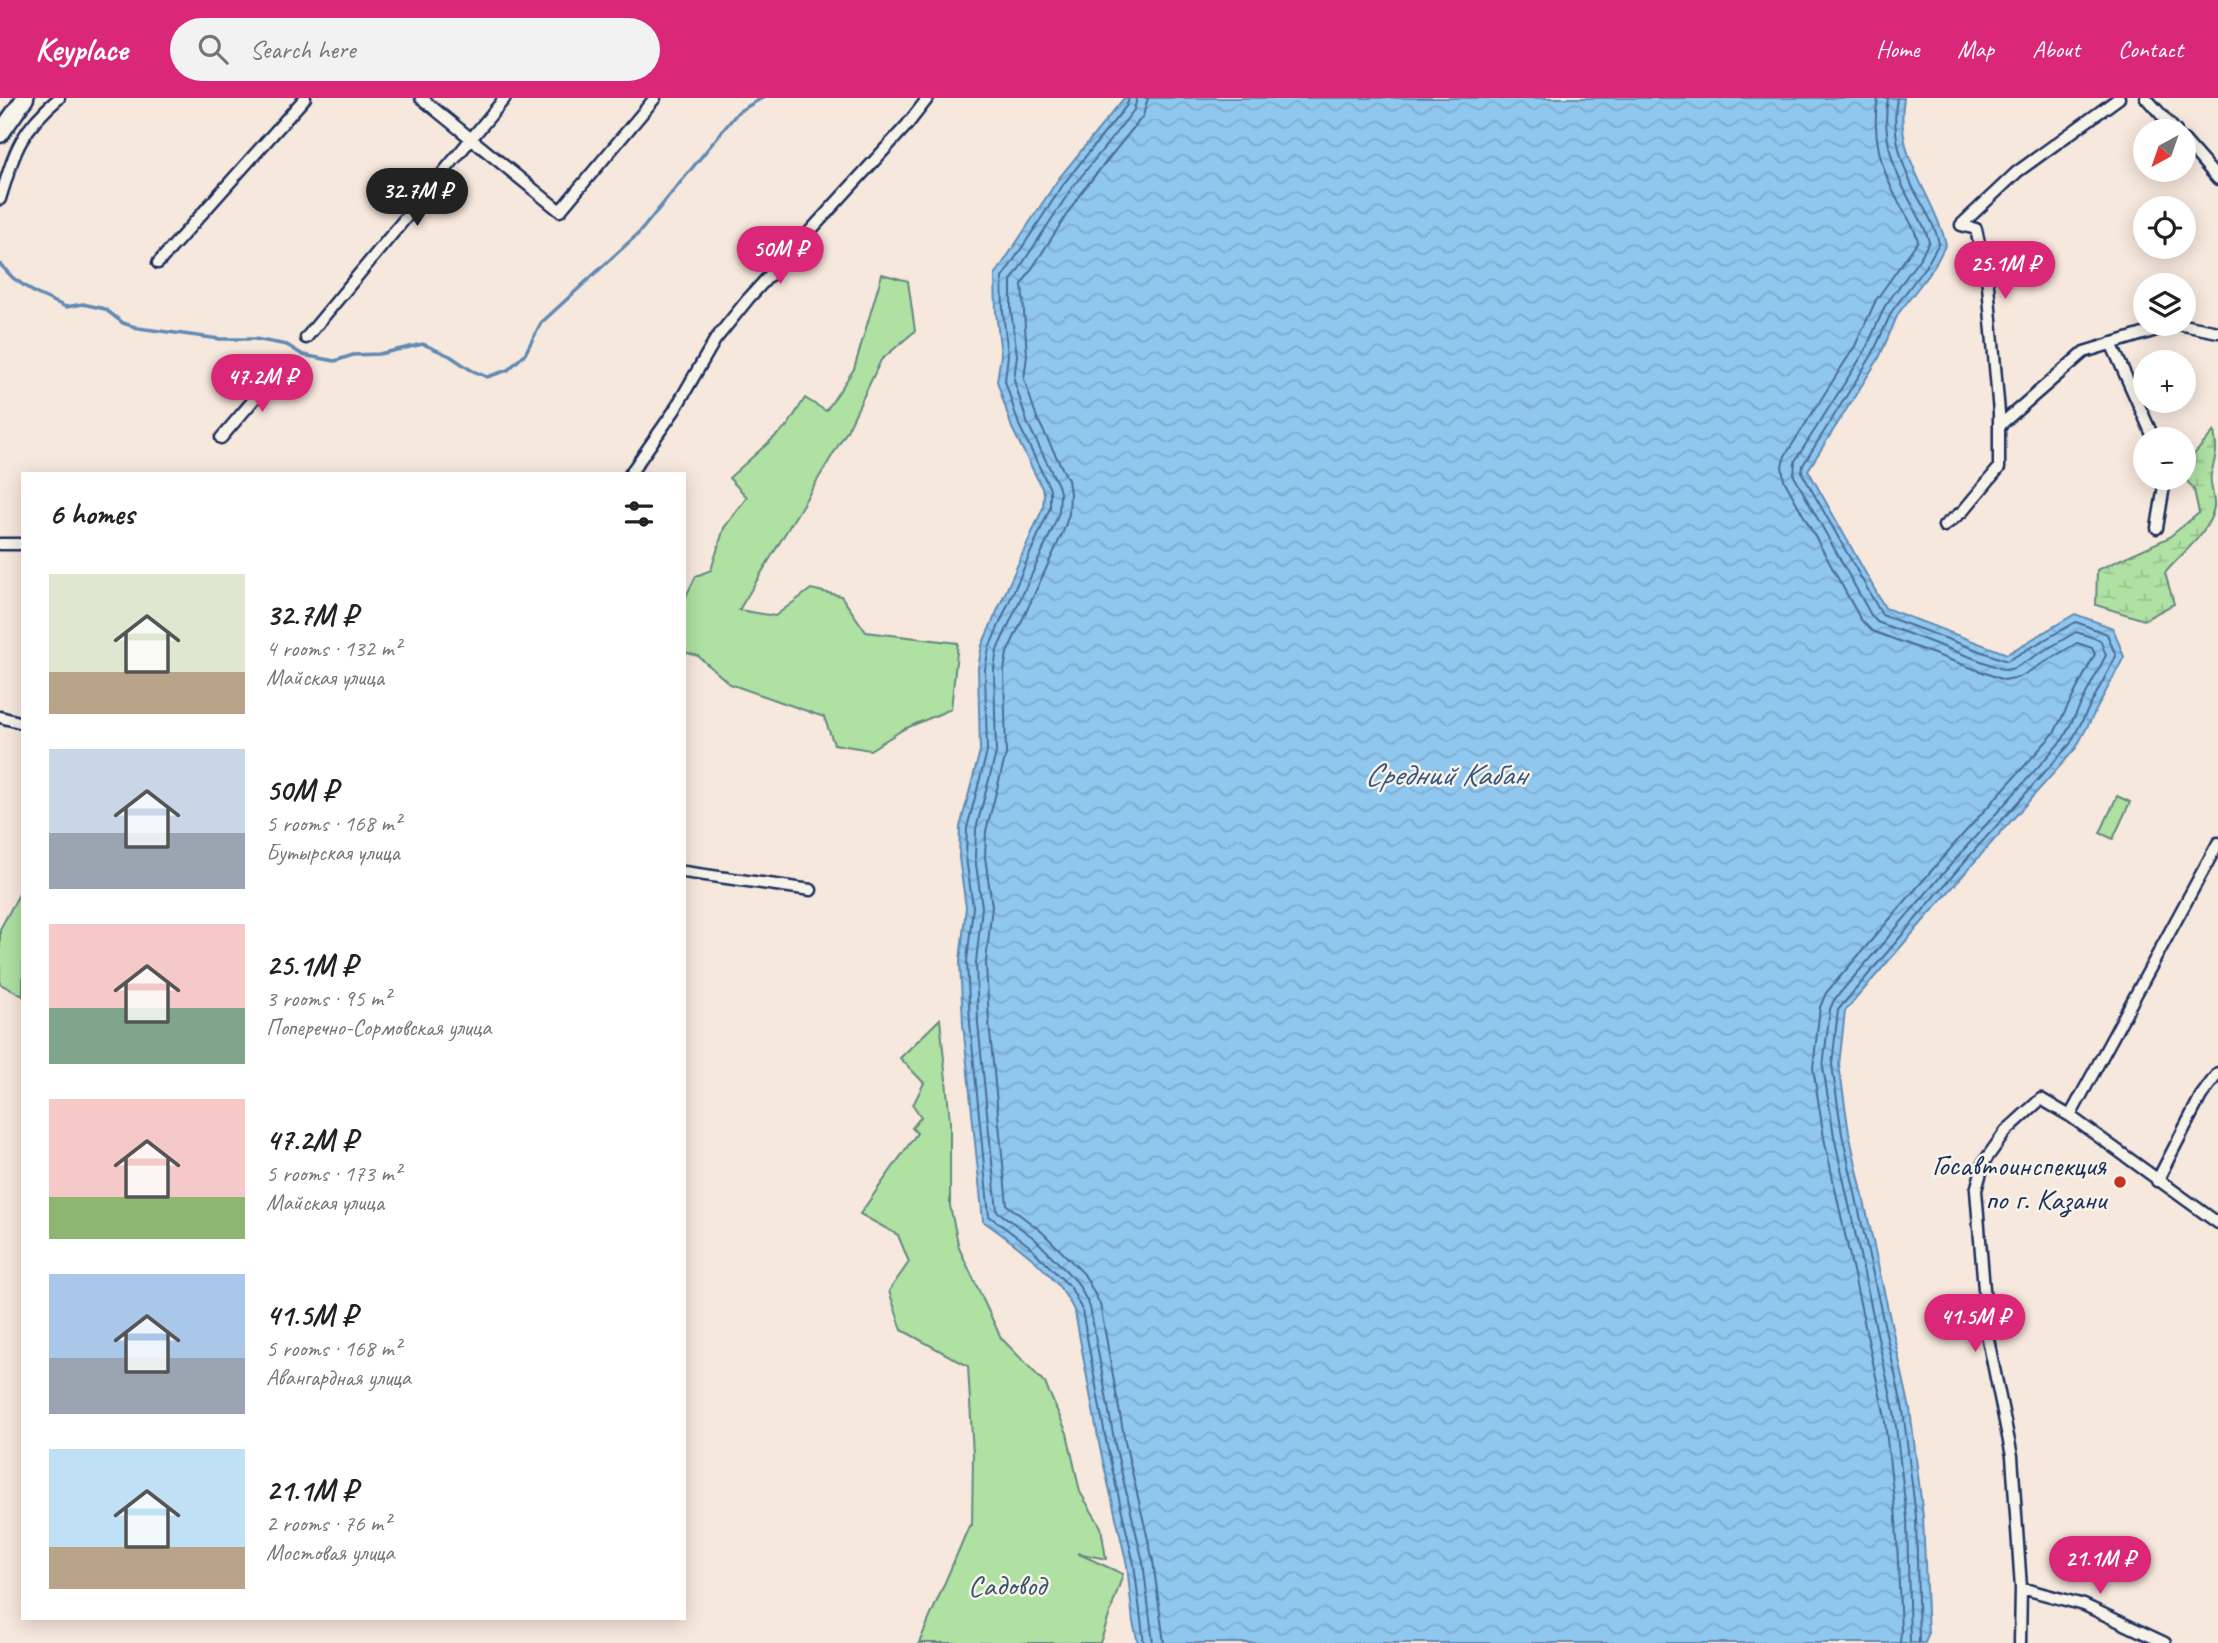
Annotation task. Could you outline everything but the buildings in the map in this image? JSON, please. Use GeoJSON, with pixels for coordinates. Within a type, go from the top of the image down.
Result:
{"type":"FeatureCollection","features":[{"type":"Feature","properties":{"kind":"main road"},"geometry":{"type":"LineString","coordinates":[[0,134],[25,98]]}},
{"type":"Feature","properties":{"kind":"street"},"geometry":{"type":"LineString","coordinates":[[0,199],[15,151],[24,133],[59,98]]}},
{"type":"Feature","properties":{"kind":"street"},"geometry":{"type":"LineString","coordinates":[[158,263],[305,98]]}},
{"type":"Feature","properties":{"kind":"street"},"geometry":{"type":"LineString","coordinates":[[421,98],[560,211],[655,98]]}},
{"type":"Feature","properties":{"kind":"street"},"geometry":{"type":"LineString","coordinates":[[306,338],[505,98]]}},
{"type":"Feature","properties":{"kind":"street"},"geometry":{"type":"LineString","coordinates":[[631,472],[674,411],[715,340],[748,299],[929,98]]}},
{"type":"Feature","properties":{"kind":"street"},"geometry":{"type":"LineString","coordinates":[[1944,526],[1963,511],[1999,468],[1999,426],[1988,285],[1976,229],[1961,225],[2017,172],[2119,98]]}},
{"type":"Feature","properties":{"kind":"street"},"geometry":{"type":"LineString","coordinates":[[2146,98],[2165,119]]}},
{"type":"Feature","properties":{"kind":"street"},"geometry":{"type":"LineString","coordinates":[[2196,153],[2218,178]]}},
{"type":"Feature","properties":{"kind":"street"},"geometry":{"type":"LineString","coordinates":[[2196,328],[2218,332]]}},
{"type":"Feature","properties":{"kind":"street"},"geometry":{"type":"LineString","coordinates":[[1999,426],[2084,352],[2135,336]]}},
{"type":"Feature","properties":{"kind":"street"},"geometry":{"type":"LineString","coordinates":[[2111,343],[2149,427]]}},
{"type":"Feature","properties":{"kind":"street"},"geometry":{"type":"LineString","coordinates":[[220,438],[280,369]]}},
{"type":"Feature","properties":{"kind":"street"},"geometry":{"type":"LineString","coordinates":[[2157,528],[2163,490]]}},
{"type":"Feature","properties":{"kind":"street"},"geometry":{"type":"LineString","coordinates":[[0,544],[21,544]]}},
{"type":"Feature","properties":{"kind":"street"},"geometry":{"type":"LineString","coordinates":[[0,717],[21,722]]}},
{"type":"Feature","properties":{"kind":"street"},"geometry":{"type":"LineString","coordinates":[[2070,1116],[2218,843]]}},
{"type":"Feature","properties":{"kind":"street"},"geometry":{"type":"LineString","coordinates":[[686,872],[811,890]]}},
{"type":"Feature","properties":{"kind":"street"},"geometry":{"type":"LineString","coordinates":[[2157,1181],[2200,1096],[2218,1073]]}},
{"type":"Feature","properties":{"kind":"street"},"geometry":{"type":"LineString","coordinates":[[2020,1643],[2021,1588],[2012,1456],[1988,1339],[1976,1190],[1983,1162],[2006,1131],[2041,1099],[2070,1116],[2218,1223]]}},
{"type":"Feature","properties":{"kind":"street"},"geometry":{"type":"LineString","coordinates":[[2021,1588],[2084,1605],[2165,1643]]}},
{"type":"Feature","properties":{"kind":"green space"},"geometry":{"type":"Polygon","coordinates":[[[882,274],[908,281],[915,331],[881,360],[847,431],[739,610],[775,616],[811,589],[841,596],[866,632],[958,643],[951,709],[904,729],[870,750],[834,744],[824,717],[730,684],[698,656],[686,653],[686,596],[696,576],[711,570],[724,528],[747,497],[729,478],[788,425],[805,398],[826,411],[854,369],[882,274]]]}},
{"type":"Feature","properties":{"kind":"green space"},"geometry":{"type":"Polygon","coordinates":[[[2214,431],[2216,454],[2211,478],[2214,507],[2201,534],[2165,573],[2174,604],[2144,620],[2096,605],[2097,570],[2168,538],[2199,513],[2194,490],[2196,452],[2214,431]]]}},
{"type":"Feature","properties":{"kind":"green space"},"geometry":{"type":"Polygon","coordinates":[[[2117,796],[2130,802],[2113,839],[2100,833],[2117,796]]]}},
{"type":"Feature","properties":{"kind":"green space"},"geometry":{"type":"Polygon","coordinates":[[[21,891],[21,995],[0,984],[0,929],[21,891]]]}},
{"type":"Feature","properties":{"kind":"green space","name":"Садовод"},"geometry":{"type":"Polygon","coordinates":[[[940,1019],[950,1121],[950,1206],[959,1248],[1001,1338],[1045,1383],[1067,1433],[1080,1492],[1101,1527],[1106,1559],[1077,1553],[1123,1574],[1100,1643],[919,1643],[969,1526],[972,1525],[973,1455],[968,1366],[902,1330],[889,1291],[909,1262],[898,1235],[860,1214],[917,1133],[912,1128],[921,1117],[913,1105],[924,1083],[900,1058],[940,1019]]]}},
{"type":"Feature","properties":{"kind":"water","name":"Средний Кабан"},"geometry":{"type":"Polygon","coordinates":[[[1124,98],[1904,98],[1902,119],[1909,156],[1946,244],[1934,267],[1898,314],[1879,358],[1808,470],[1885,608],[2007,654],[2075,614],[2113,628],[2124,657],[2076,748],[1845,1011],[1839,1065],[1849,1133],[1910,1409],[1923,1516],[1928,1635],[1925,1643],[1138,1643],[1127,1565],[1100,1448],[1075,1312],[1058,1284],[1047,1272],[983,1221],[963,1024],[960,961],[966,907],[959,858],[960,827],[980,751],[978,668],[982,645],[1043,508],[1044,492],[1012,428],[997,381],[1001,355],[995,275],[1059,178],[1124,98]]]}},
{"type":"Feature","properties":{"kind":"waterway"},"geometry":{"type":"LineString","coordinates":[[0,264],[13,278],[35,293],[66,307],[83,304],[105,309],[123,323],[138,328],[220,339],[255,339],[287,345],[303,355],[335,361],[353,355],[379,354],[423,344],[487,377],[508,370],[525,354],[541,323],[639,233],[738,112],[762,98]]}},
{"type":"Feature","properties":{"kind":"place","name":"Госавтоинспекция по г. Казани"},"geometry":{"type":"Point","coordinates":[2120,1182]}}]}
